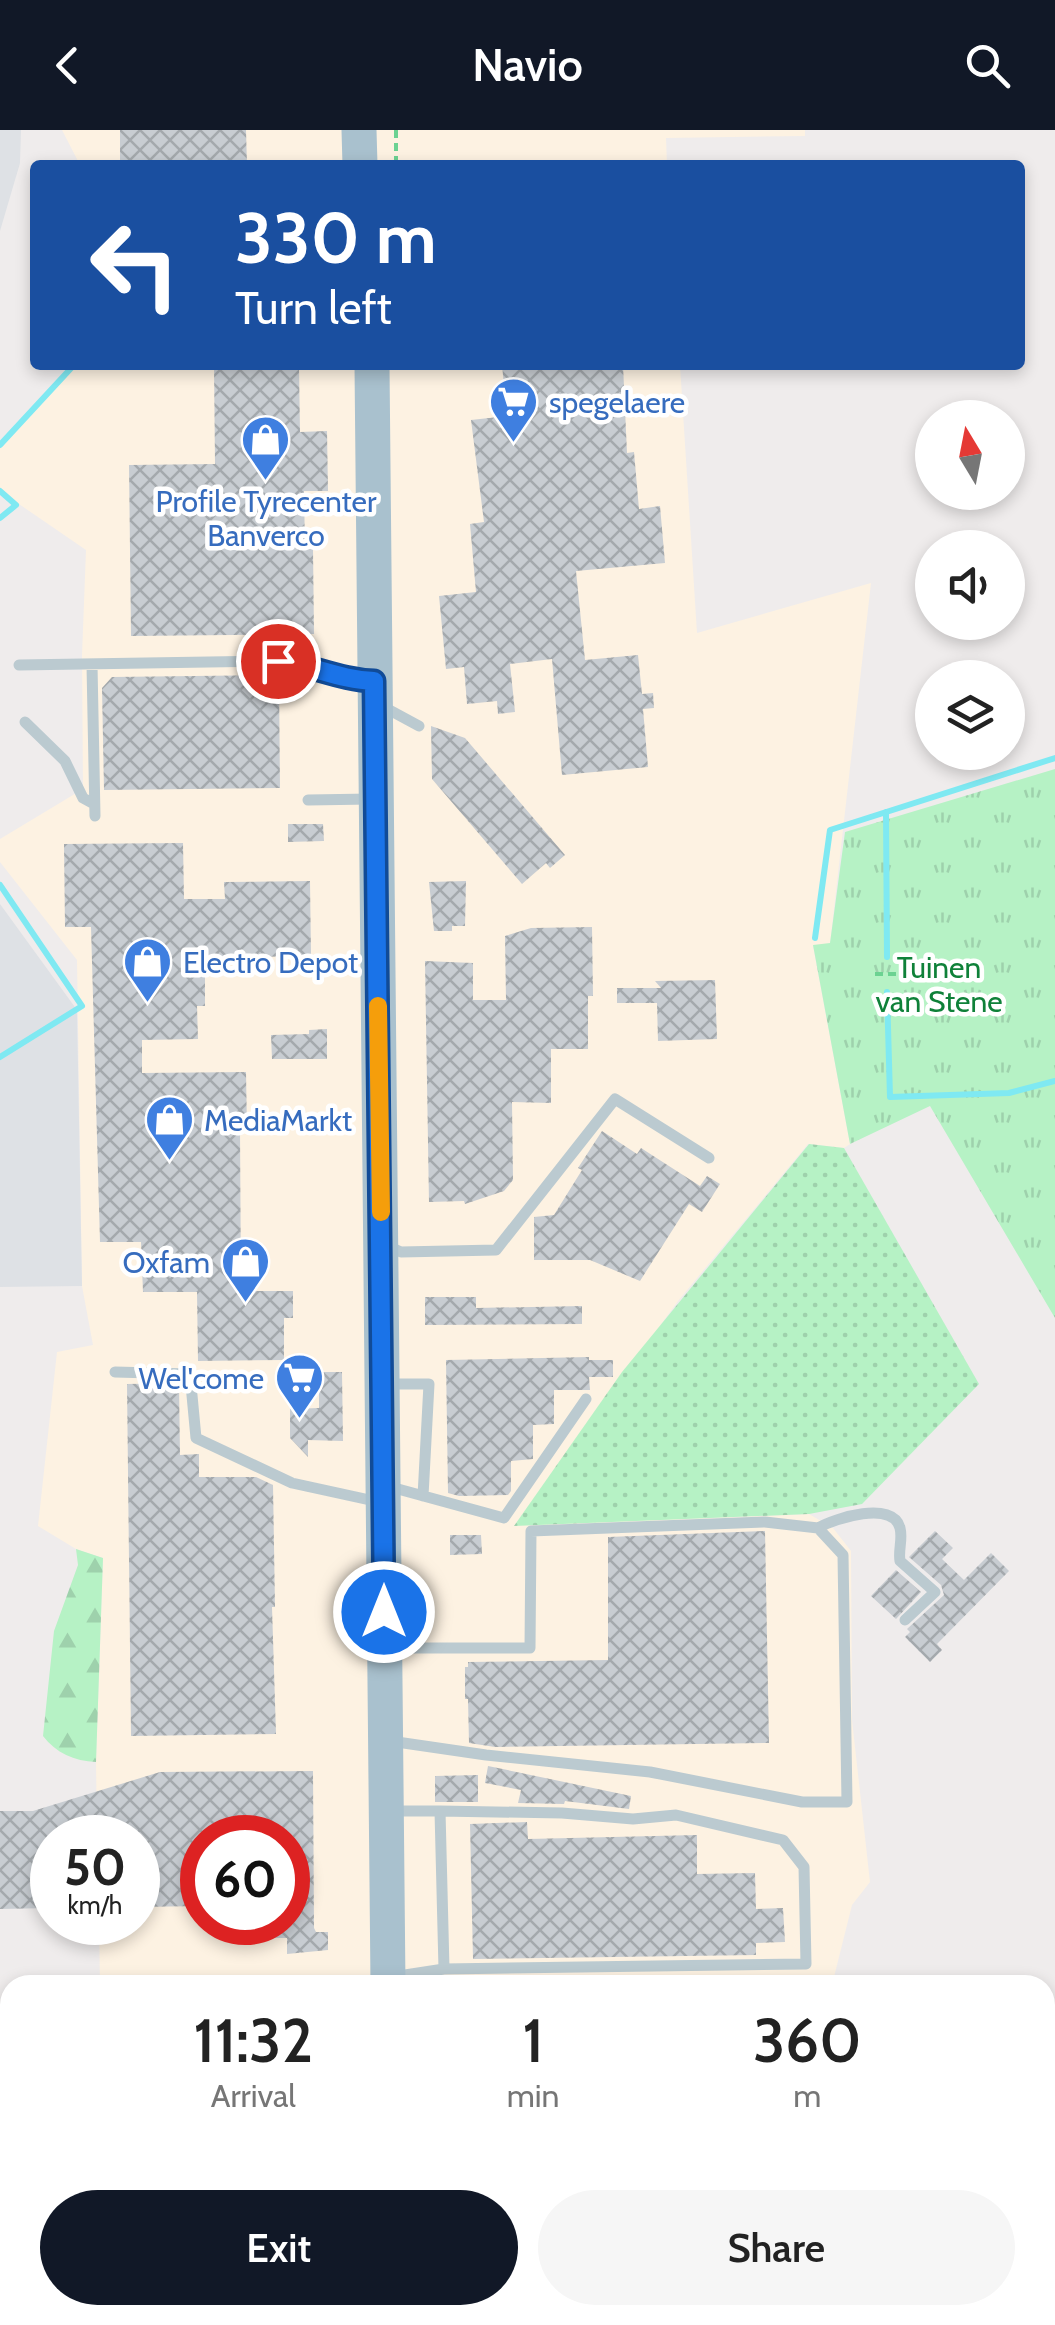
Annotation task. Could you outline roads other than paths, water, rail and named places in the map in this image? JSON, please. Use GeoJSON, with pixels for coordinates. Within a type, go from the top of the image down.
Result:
{"type":"FeatureCollection","features":[{"type":"Feature","properties":{"kind":"main road"},"geometry":{"type":"LineString","coordinates":[[359,130],[360,160]]}},
{"type":"Feature","properties":{"kind":"main road"},"geometry":{"type":"LineString","coordinates":[[382,130],[382,160]]}},
{"type":"Feature","properties":{"kind":"main road"},"geometry":{"type":"LineString","coordinates":[[372,370],[388,1975]]}},
{"type":"Feature","properties":{"kind":"lane"},"geometry":{"type":"LineString","coordinates":[[19,665],[278,661],[302,664],[374,691],[420,726]]}},
{"type":"Feature","properties":{"kind":"lane"},"geometry":{"type":"LineString","coordinates":[[25,722],[65,762],[82,798],[95,810],[92,665]]}},
{"type":"Feature","properties":{"kind":"lane"},"geometry":{"type":"LineString","coordinates":[[308,800],[375,799]]}},
{"type":"Feature","properties":{"kind":"lane"},"geometry":{"type":"LineString","coordinates":[[381,1243],[401,1252],[496,1250],[615,1098],[709,1158]]}},
{"type":"Feature","properties":{"kind":"lane"},"geometry":{"type":"LineString","coordinates":[[115,1372],[190,1374],[196,1438],[292,1482],[424,1496],[504,1518],[586,1399]]}},
{"type":"Feature","properties":{"kind":"lane"},"geometry":{"type":"LineString","coordinates":[[382,1384],[429,1384],[424,1496]]}},
{"type":"Feature","properties":{"kind":"lane"},"geometry":{"type":"LineString","coordinates":[[384,1648],[530,1648],[532,1532],[765,1522],[818,1528],[832,1520],[865,1514],[892,1517],[898,1522],[900,1561],[934,1592],[904,1620]]}},
{"type":"Feature","properties":{"kind":"lane"},"geometry":{"type":"LineString","coordinates":[[386,1740],[650,1772],[802,1802],[847,1802],[843,1556],[818,1528]]}},
{"type":"Feature","properties":{"kind":"lane"},"geometry":{"type":"LineString","coordinates":[[386,1810],[562,1813],[632,1819],[676,1816],[783,1840],[804,1867],[806,1964],[444,1969],[416,1975]]}},
{"type":"Feature","properties":{"kind":"lane"},"geometry":{"type":"LineString","coordinates":[[440,1811],[444,1969]]}},
{"type":"Feature","properties":{"kind":"waterway"},"geometry":{"type":"LineString","coordinates":[[0,445],[69,370]]}},
{"type":"Feature","properties":{"kind":"waterway"},"geometry":{"type":"LineString","coordinates":[[0,491],[16,505],[0,518]]}},
{"type":"Feature","properties":{"kind":"waterway"},"geometry":{"type":"LineString","coordinates":[[815,938],[830,830],[1055,758]]}},
{"type":"Feature","properties":{"kind":"waterway"},"geometry":{"type":"LineString","coordinates":[[886,812],[887,957]]}},
{"type":"Feature","properties":{"kind":"waterway"},"geometry":{"type":"LineString","coordinates":[[0,885],[82,1006],[0,1057]]}},
{"type":"Feature","properties":{"kind":"waterway"},"geometry":{"type":"LineString","coordinates":[[887,992],[890,1097],[1009,1093],[1055,1081]]}},
{"type":"Feature","properties":{"kind":"place","name":"spegelaere"},"geometry":{"type":"Point","coordinates":[514,444]}},
{"type":"Feature","properties":{"kind":"place","name":"Profile Tyrecenter Banverco"},"geometry":{"type":"Point","coordinates":[266,482]}},
{"type":"Feature","properties":{"kind":"place","name":"Electro Depot"},"geometry":{"type":"Point","coordinates":[148,1004]}},
{"type":"Feature","properties":{"kind":"place","name":"MediaMarkt"},"geometry":{"type":"Point","coordinates":[169,1162]}},
{"type":"Feature","properties":{"kind":"place","name":"Oxfam"},"geometry":{"type":"Point","coordinates":[245,1304]}},
{"type":"Feature","properties":{"kind":"place","name":"Wel'come"},"geometry":{"type":"Point","coordinates":[299,1420]}},
{"type":"Feature","properties":{"kind":"park label","name":"Tuinen van Stene"},"geometry":{"type":"Point","coordinates":[939,984]}}]}
